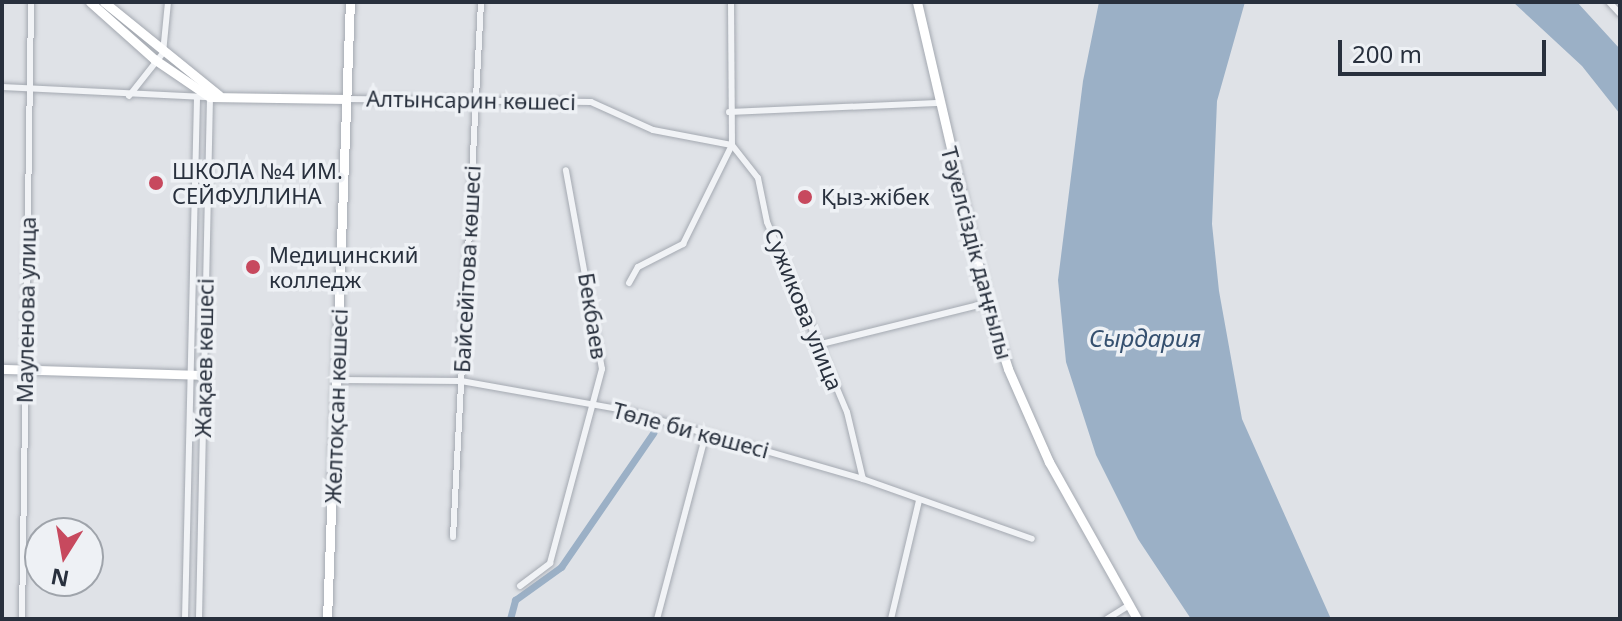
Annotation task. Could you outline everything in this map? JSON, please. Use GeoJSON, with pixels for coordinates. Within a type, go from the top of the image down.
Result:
{"type":"FeatureCollection","features":[{"type":"Feature","properties":{"kind":"street","name":"Мауленова улица"},"geometry":{"type":"LineString","coordinates":[[22,619],[31,2]]}},
{"type":"Feature","properties":{"kind":"street"},"geometry":{"type":"LineString","coordinates":[[90,2],[214,96]]}},
{"type":"Feature","properties":{"kind":"street"},"geometry":{"type":"LineString","coordinates":[[104,2],[159,56]]}},
{"type":"Feature","properties":{"kind":"street"},"geometry":{"type":"LineString","coordinates":[[129,96],[159,56],[168,2]]}},
{"type":"Feature","properties":{"kind":"street","name":"Желтоқсан көшесі"},"geometry":{"type":"LineString","coordinates":[[327,619],[350,2]]}},
{"type":"Feature","properties":{"kind":"street","name":"Байсейітова көшесі"},"geometry":{"type":"LineString","coordinates":[[453,537],[481,2]]}},
{"type":"Feature","properties":{"kind":"street"},"geometry":{"type":"LineString","coordinates":[[629,283],[638,267],[683,244],[732,145],[729,112],[731,2]]}},
{"type":"Feature","properties":{"kind":"street","name":"Тәуелсіздік даңғылы"},"geometry":{"type":"LineString","coordinates":[[917,2],[937,103],[987,303],[1008,369],[1049,462],[1137,619]]}},
{"type":"Feature","properties":{"kind":"street"},"geometry":{"type":"LineString","coordinates":[[1609,2],[1620,14]]}},
{"type":"Feature","properties":{"kind":"street"},"geometry":{"type":"LineString","coordinates":[[2,87],[197,99],[214,96],[346,99]]}},
{"type":"Feature","properties":{"kind":"street","name":"Жақаев көшесі"},"geometry":{"type":"LineString","coordinates":[[199,619],[214,96]]}},
{"type":"Feature","properties":{"kind":"street","name":"Жақаев көшесі"},"geometry":{"type":"LineString","coordinates":[[185,619],[197,99]]}},
{"type":"Feature","properties":{"kind":"street","name":"Алтынсарин көшесі"},"geometry":{"type":"LineString","coordinates":[[346,99],[598,103],[653,130],[732,145]]}},
{"type":"Feature","properties":{"kind":"street"},"geometry":{"type":"LineString","coordinates":[[729,112],[937,103]]}},
{"type":"Feature","properties":{"kind":"street","name":"Сужикова улица"},"geometry":{"type":"LineString","coordinates":[[732,145],[758,178],[767,222],[847,412],[863,479]]}},
{"type":"Feature","properties":{"kind":"street","name":"Бекбаев"},"geometry":{"type":"LineString","coordinates":[[520,586],[550,563],[603,359],[566,170]]}},
{"type":"Feature","properties":{"kind":"street"},"geometry":{"type":"LineString","coordinates":[[817,345],[987,303]]}},
{"type":"Feature","properties":{"kind":"street"},"geometry":{"type":"LineString","coordinates":[[2,369],[204,375]]}},
{"type":"Feature","properties":{"kind":"street","name":"Төле би көшесі"},"geometry":{"type":"LineString","coordinates":[[338,380],[461,381],[592,405],[863,479],[1032,539]]}},
{"type":"Feature","properties":{"kind":"street"},"geometry":{"type":"LineString","coordinates":[[657,619],[706,434]]}},
{"type":"Feature","properties":{"kind":"street"},"geometry":{"type":"LineString","coordinates":[[891,619],[919,501]]}},
{"type":"Feature","properties":{"kind":"street"},"geometry":{"type":"LineString","coordinates":[[1107,619],[1129,605]]}},
{"type":"Feature","properties":{"kind":"water","name":"Сырдария"},"geometry":{"type":"Polygon","coordinates":[[[1099,2],[1245,2],[1217,101],[1212,224],[1219,291],[1242,419],[1331,619],[1191,619],[1138,539],[1096,455],[1066,362],[1058,280],[1083,81],[1099,2]]]}},
{"type":"Feature","properties":{"kind":"water"},"geometry":{"type":"Polygon","coordinates":[[[1513,2],[1577,2],[1620,49],[1620,114],[1582,66],[1513,2]]]}},
{"type":"Feature","properties":{"kind":"waterway"},"geometry":{"type":"LineString","coordinates":[[510,619],[515,600],[561,567],[653,433]]}},
{"type":"Feature","properties":{"kind":"place","name":"ШКОЛА №4 ИМ. СЕЙФУЛЛИНА"},"geometry":{"type":"Point","coordinates":[156,183]}},
{"type":"Feature","properties":{"kind":"place","name":"Қыз-жібек"},"geometry":{"type":"Point","coordinates":[805,197]}},
{"type":"Feature","properties":{"kind":"place","name":"Медицинский колледж"},"geometry":{"type":"Point","coordinates":[253,267]}}]}
